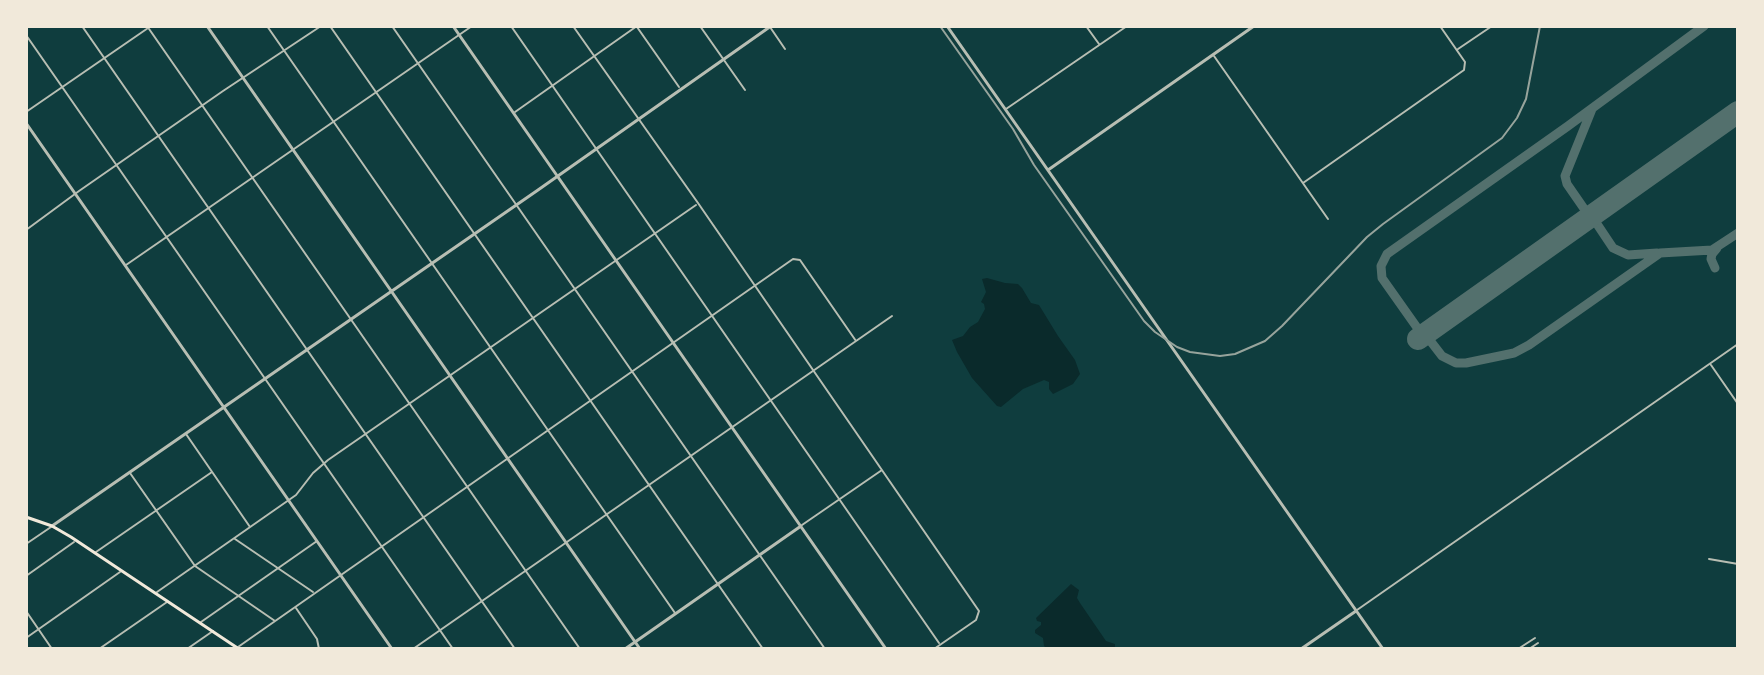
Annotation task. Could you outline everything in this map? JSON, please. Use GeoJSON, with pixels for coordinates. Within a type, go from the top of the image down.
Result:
{"type":"FeatureCollection","features":[{"type":"Feature","properties":{"kind":"main road"},"geometry":{"type":"LineString","coordinates":[[26,517],[52,526],[75,540],[238,648]]}},
{"type":"Feature","properties":{"kind":"street"},"geometry":{"type":"LineString","coordinates":[[82,26],[515,649]]}},
{"type":"Feature","properties":{"kind":"street"},"geometry":{"type":"LineString","coordinates":[[207,26],[640,649]]}},
{"type":"Feature","properties":{"kind":"street"},"geometry":{"type":"LineString","coordinates":[[267,26],[676,614]]}},
{"type":"Feature","properties":{"kind":"street"},"geometry":{"type":"LineString","coordinates":[[26,230],[202,105],[321,26]]}},
{"type":"Feature","properties":{"kind":"street"},"geometry":{"type":"LineString","coordinates":[[330,26],[763,649]]}},
{"type":"Feature","properties":{"kind":"street"},"geometry":{"type":"LineString","coordinates":[[392,26],[825,649]]}},
{"type":"Feature","properties":{"kind":"street"},"geometry":{"type":"LineString","coordinates":[[453,26],[886,649]]}},
{"type":"Feature","properties":{"kind":"street"},"geometry":{"type":"LineString","coordinates":[[125,266],[472,26]]}},
{"type":"Feature","properties":{"kind":"street"},"geometry":{"type":"LineString","coordinates":[[511,26],[940,645]]}},
{"type":"Feature","properties":{"kind":"street"},"geometry":{"type":"LineString","coordinates":[[573,26],[976,607],[977,619],[934,649]]}},
{"type":"Feature","properties":{"kind":"street"},"geometry":{"type":"LineString","coordinates":[[514,113],[637,26],[681,90]]}},
{"type":"Feature","properties":{"kind":"street"},"geometry":{"type":"LineString","coordinates":[[700,26],[745,90]]}},
{"type":"Feature","properties":{"kind":"street"},"geometry":{"type":"LineString","coordinates":[[26,544],[770,26],[785,49]]}},
{"type":"Feature","properties":{"kind":"street"},"geometry":{"type":"LineString","coordinates":[[947,26],[1383,649]]}},
{"type":"Feature","properties":{"kind":"street"},"geometry":{"type":"LineString","coordinates":[[1086,26],[1100,45]]}},
{"type":"Feature","properties":{"kind":"street"},"geometry":{"type":"LineString","coordinates":[[1006,110],[1127,26]]}},
{"type":"Feature","properties":{"kind":"street"},"geometry":{"type":"LineString","coordinates":[[1048,170],[1254,26]]}},
{"type":"Feature","properties":{"kind":"street"},"geometry":{"type":"LineString","coordinates":[[1303,183],[1466,68],[1440,26]]}},
{"type":"Feature","properties":{"kind":"street"},"geometry":{"type":"LineString","coordinates":[[1457,50],[1492,26]]}},
{"type":"Feature","properties":{"kind":"street"},"geometry":{"type":"LineString","coordinates":[[26,112],[149,27],[580,649]]}},
{"type":"Feature","properties":{"kind":"street"},"geometry":{"type":"LineString","coordinates":[[26,35],[453,649]]}},
{"type":"Feature","properties":{"kind":"street"},"geometry":{"type":"LineString","coordinates":[[1213,55],[1328,219]]}},
{"type":"Feature","properties":{"kind":"street"},"geometry":{"type":"LineString","coordinates":[[26,123],[392,649]]}},
{"type":"Feature","properties":{"kind":"street"},"geometry":{"type":"LineString","coordinates":[[156,593],[298,493],[324,462],[698,203]]}},
{"type":"Feature","properties":{"kind":"street"},"geometry":{"type":"LineString","coordinates":[[238,648],[381,545],[754,285],[796,259],[800,260],[856,341]]}},
{"type":"Feature","properties":{"kind":"street"},"geometry":{"type":"LineString","coordinates":[[413,649],[892,316]]}},
{"type":"Feature","properties":{"kind":"street"},"geometry":{"type":"LineString","coordinates":[[1301,649],[1738,344]]}},
{"type":"Feature","properties":{"kind":"street"},"geometry":{"type":"LineString","coordinates":[[1710,364],[1738,404]]}},
{"type":"Feature","properties":{"kind":"street"},"geometry":{"type":"LineString","coordinates":[[185,433],[250,527]]}},
{"type":"Feature","properties":{"kind":"street"},"geometry":{"type":"LineString","coordinates":[[625,649],[882,470]]}},
{"type":"Feature","properties":{"kind":"street"},"geometry":{"type":"LineString","coordinates":[[130,472],[195,566],[275,621]]}},
{"type":"Feature","properties":{"kind":"street"},"geometry":{"type":"LineString","coordinates":[[95,553],[212,472]]}},
{"type":"Feature","properties":{"kind":"street"},"geometry":{"type":"LineString","coordinates":[[234,538],[315,593]]}},
{"type":"Feature","properties":{"kind":"street"},"geometry":{"type":"LineString","coordinates":[[26,576],[75,540]]}},
{"type":"Feature","properties":{"kind":"street"},"geometry":{"type":"LineString","coordinates":[[200,623],[317,541]]}},
{"type":"Feature","properties":{"kind":"street"},"geometry":{"type":"LineString","coordinates":[[1709,559],[1738,564]]}},
{"type":"Feature","properties":{"kind":"street"},"geometry":{"type":"LineString","coordinates":[[26,638],[122,570]]}},
{"type":"Feature","properties":{"kind":"street"},"geometry":{"type":"LineString","coordinates":[[99,649],[168,601]]}},
{"type":"Feature","properties":{"kind":"street"},"geometry":{"type":"LineString","coordinates":[[295,607],[317,639],[319,649]]}},
{"type":"Feature","properties":{"kind":"street"},"geometry":{"type":"LineString","coordinates":[[26,611],[52,649]]}},
{"type":"Feature","properties":{"kind":"street"},"geometry":{"type":"LineString","coordinates":[[187,649],[213,631]]}},
{"type":"Feature","properties":{"kind":"street"},"geometry":{"type":"LineString","coordinates":[[1518,649],[1535,638]]}},
{"type":"Feature","properties":{"kind":"street"},"geometry":{"type":"LineString","coordinates":[[1529,649],[1538,643]]}},
{"type":"Feature","properties":{"kind":"water"},"geometry":{"type":"Polygon","coordinates":[[[982,279],[1018,284],[1031,303],[1039,305],[1075,360],[1080,374],[1073,384],[1053,394],[1049,382],[1044,380],[1023,389],[1001,407],[972,378],[952,340],[963,336],[978,322],[985,309],[981,302],[986,292],[982,279]]]}},
{"type":"Feature","properties":{"kind":"water"},"geometry":{"type":"Polygon","coordinates":[[[1071,584],[1079,590],[1077,598],[1080,603],[1106,641],[1115,644],[1115,649],[1047,649],[1043,638],[1035,633],[1041,625],[1036,618],[1071,584]]]}},
{"type":"Feature","properties":{"kind":"taxiway"},"geometry":{"type":"LineString","coordinates":[[1423,336],[1382,278],[1381,266],[1387,254],[1704,26]]}},
{"type":"Feature","properties":{"kind":"taxiway"},"geometry":{"type":"LineString","coordinates":[[1592,109],[1565,176],[1585,210],[1601,209]]}},
{"type":"Feature","properties":{"kind":"taxiway"},"geometry":{"type":"LineString","coordinates":[[1601,209],[1595,221],[1613,248],[1628,255],[1657,253]]}},
{"type":"Feature","properties":{"kind":"taxiway"},"geometry":{"type":"LineString","coordinates":[[1425,334],[1442,356],[1456,363],[1514,353],[1660,253],[1712,250],[1738,233]]}},
{"type":"Feature","properties":{"kind":"taxiway"},"geometry":{"type":"LineString","coordinates":[[1715,268],[1711,259],[1717,248]]}},
{"type":"Feature","properties":{"kind":"runway"},"geometry":{"type":"LineString","coordinates":[[1418,339],[1738,112]]}},
{"type":"Feature","properties":{"kind":"railway"},"geometry":{"type":"LineString","coordinates":[[940,26],[1144,321],[1177,347],[1220,356],[1235,354],[1265,341],[1367,237],[1502,138],[1526,99],[1540,26]]}}]}
